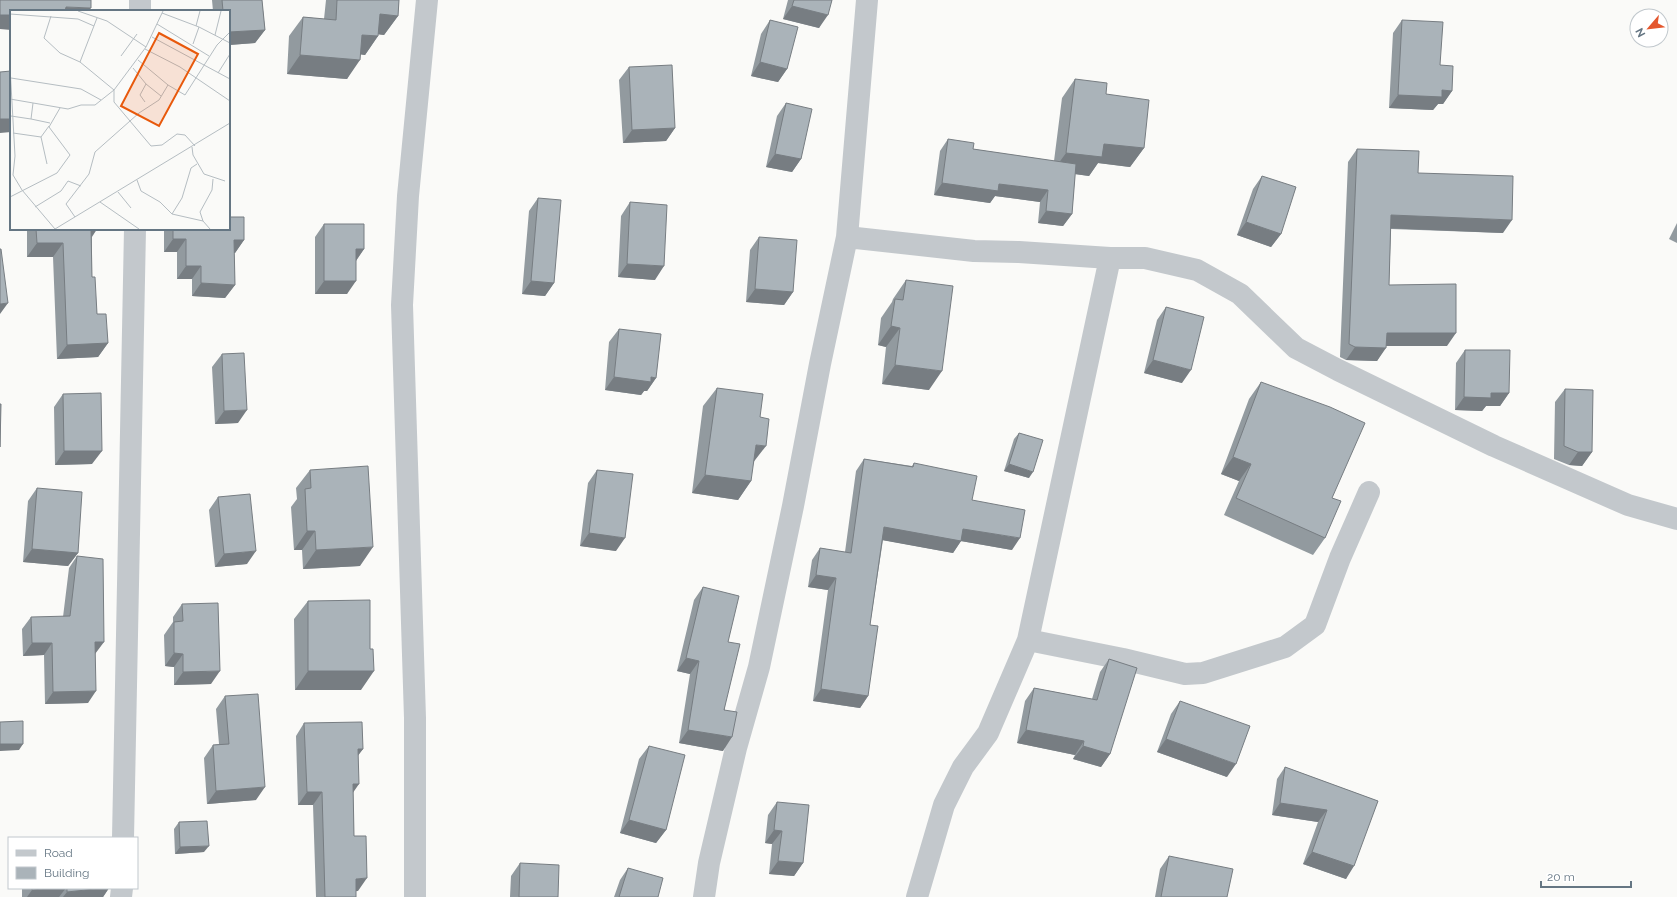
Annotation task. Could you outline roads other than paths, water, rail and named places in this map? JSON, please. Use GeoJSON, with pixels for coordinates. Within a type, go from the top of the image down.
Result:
{"type":"FeatureCollection","features":[{"type":"Feature","properties":{"kind":"street"},"geometry":{"type":"LineString","coordinates":[[415,897],[415,718],[402,305],[408,196],[427,0]]}},
{"type":"Feature","properties":{"kind":"street"},"geometry":{"type":"LineString","coordinates":[[704,897],[709,863],[736,748],[759,667],[794,506],[820,364],[847,236],[867,0]]}},
{"type":"Feature","properties":{"kind":"street"},"geometry":{"type":"LineString","coordinates":[[123,837],[135,230]]}},
{"type":"Feature","properties":{"kind":"street"},"geometry":{"type":"LineString","coordinates":[[847,236],[974,251],[1019,252],[1110,258],[1145,258],[1197,270],[1240,294],[1296,348],[1338,370],[1501,449],[1628,505],[1677,520]]}},
{"type":"Feature","properties":{"kind":"street"},"geometry":{"type":"LineString","coordinates":[[917,897],[944,805],[964,767],[988,733],[1028,640],[1110,258]]}},
{"type":"Feature","properties":{"kind":"street"},"geometry":{"type":"LineString","coordinates":[[1028,640],[1122,659],[1185,674],[1203,673],[1285,647],[1315,625],[1340,558],[1369,492]]}}]}
